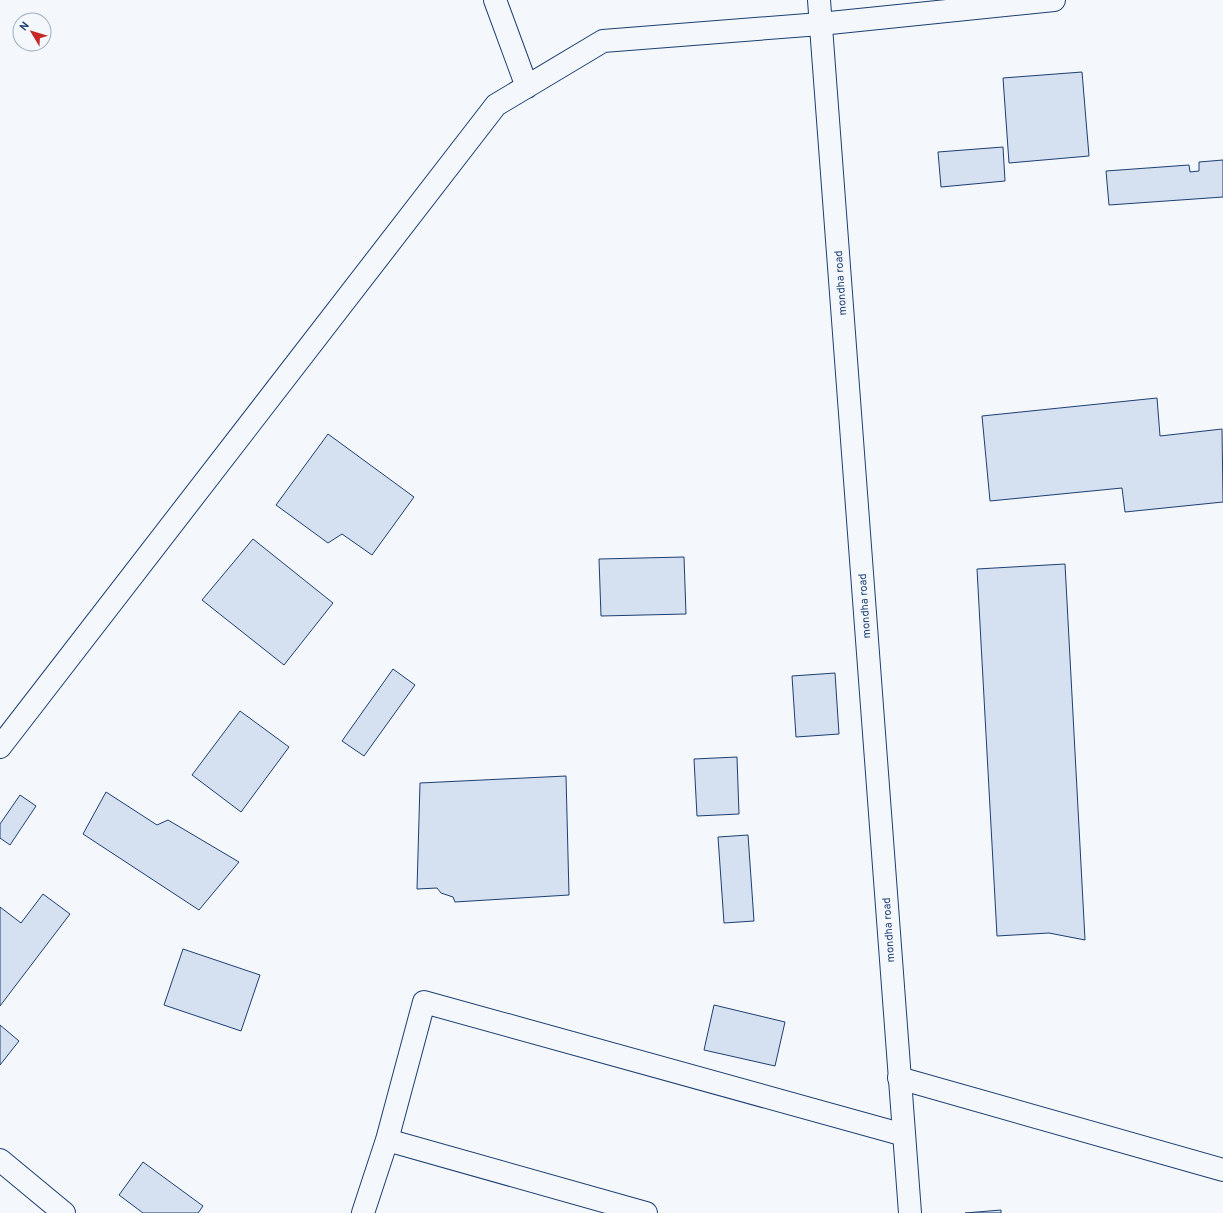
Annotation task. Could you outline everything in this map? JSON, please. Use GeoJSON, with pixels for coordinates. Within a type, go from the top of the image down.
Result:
{"type":"FeatureCollection","features":[{"type":"Feature","properties":{"kind":"street"},"geometry":{"type":"LineString","coordinates":[[495,0],[527,87]]}},
{"type":"Feature","properties":{"kind":"street","name":"mondha road"},"geometry":{"type":"LineString","coordinates":[[819,0],[910,1213]]}},
{"type":"Feature","properties":{"kind":"street"},"geometry":{"type":"LineString","coordinates":[[1,745],[496,105],[603,41],[820,24],[1054,0]]}},
{"type":"Feature","properties":{"kind":"street"},"geometry":{"type":"LineString","coordinates":[[364,1213],[387,1140],[424,1002],[904,1135]]}},
{"type":"Feature","properties":{"kind":"street"},"geometry":{"type":"LineString","coordinates":[[900,1078],[1223,1170]]}},
{"type":"Feature","properties":{"kind":"street"},"geometry":{"type":"LineString","coordinates":[[387,1140],[646,1213]]}},
{"type":"Feature","properties":{"kind":"street"},"geometry":{"type":"LineString","coordinates":[[0,1160],[64,1213]]}},
{"type":"Feature","properties":{"kind":"building"},"geometry":{"type":"Polygon","coordinates":[[[1082,72],[1089,156],[1009,163],[1003,78],[1082,72]]]}},
{"type":"Feature","properties":{"kind":"building"},"geometry":{"type":"Polygon","coordinates":[[[1003,147],[1005,181],[941,187],[938,152],[1003,147]]]}},
{"type":"Feature","properties":{"kind":"building"},"geometry":{"type":"Polygon","coordinates":[[[1223,160],[1223,197],[1109,205],[1106,171],[1189,165],[1190,172],[1199,171],[1199,162],[1223,160]]]}},
{"type":"Feature","properties":{"kind":"building"},"geometry":{"type":"Polygon","coordinates":[[[1157,398],[1160,436],[1222,429],[1223,502],[1125,512],[1122,488],[990,501],[982,416],[1157,398]]]}},
{"type":"Feature","properties":{"kind":"building"},"geometry":{"type":"Polygon","coordinates":[[[328,434],[414,497],[372,555],[342,534],[328,543],[276,505],[328,434]]]}},
{"type":"Feature","properties":{"kind":"building"},"geometry":{"type":"Polygon","coordinates":[[[253,539],[333,603],[284,665],[202,600],[253,539]]]}},
{"type":"Feature","properties":{"kind":"building"},"geometry":{"type":"Polygon","coordinates":[[[684,557],[686,614],[601,616],[599,559],[684,557]]]}},
{"type":"Feature","properties":{"kind":"building"},"geometry":{"type":"Polygon","coordinates":[[[1065,564],[1085,940],[1049,933],[997,936],[977,569],[1065,564]]]}},
{"type":"Feature","properties":{"kind":"building"},"geometry":{"type":"Polygon","coordinates":[[[393,669],[415,685],[364,756],[342,741],[393,669]]]}},
{"type":"Feature","properties":{"kind":"building"},"geometry":{"type":"Polygon","coordinates":[[[835,673],[839,734],[796,737],[792,676],[835,673]]]}},
{"type":"Feature","properties":{"kind":"building"},"geometry":{"type":"Polygon","coordinates":[[[240,711],[289,747],[241,812],[192,775],[240,711]]]}},
{"type":"Feature","properties":{"kind":"building"},"geometry":{"type":"Polygon","coordinates":[[[737,757],[739,814],[697,816],[694,759],[737,757]]]}},
{"type":"Feature","properties":{"kind":"building"},"geometry":{"type":"Polygon","coordinates":[[[566,776],[569,895],[455,902],[453,897],[441,893],[437,888],[417,889],[420,783],[566,776]]]}},
{"type":"Feature","properties":{"kind":"building"},"geometry":{"type":"Polygon","coordinates":[[[106,792],[157,825],[168,820],[239,862],[199,910],[83,834],[106,792]]]}},
{"type":"Feature","properties":{"kind":"building"},"geometry":{"type":"Polygon","coordinates":[[[20,795],[36,806],[10,845],[0,838],[0,824],[20,795]]]}},
{"type":"Feature","properties":{"kind":"building"},"geometry":{"type":"Polygon","coordinates":[[[748,835],[754,921],[724,923],[718,837],[748,835]]]}},
{"type":"Feature","properties":{"kind":"building"},"geometry":{"type":"Polygon","coordinates":[[[43,894],[70,914],[0,1006],[0,907],[21,923],[43,894]]]}},
{"type":"Feature","properties":{"kind":"building"},"geometry":{"type":"Polygon","coordinates":[[[183,949],[260,975],[241,1031],[164,1005],[183,949]]]}},
{"type":"Feature","properties":{"kind":"building"},"geometry":{"type":"Polygon","coordinates":[[[714,1005],[785,1022],[775,1066],[704,1050],[714,1005]]]}},
{"type":"Feature","properties":{"kind":"building"},"geometry":{"type":"Polygon","coordinates":[[[0,1025],[19,1041],[0,1065],[0,1025]]]}},
{"type":"Feature","properties":{"kind":"building"},"geometry":{"type":"Polygon","coordinates":[[[143,1162],[203,1206],[198,1213],[143,1213],[119,1195],[143,1162]]]}},
{"type":"Feature","properties":{"kind":"building"},"geometry":{"type":"Polygon","coordinates":[[[1001,1210],[1001,1213],[965,1213],[1001,1210]]]}}]}
